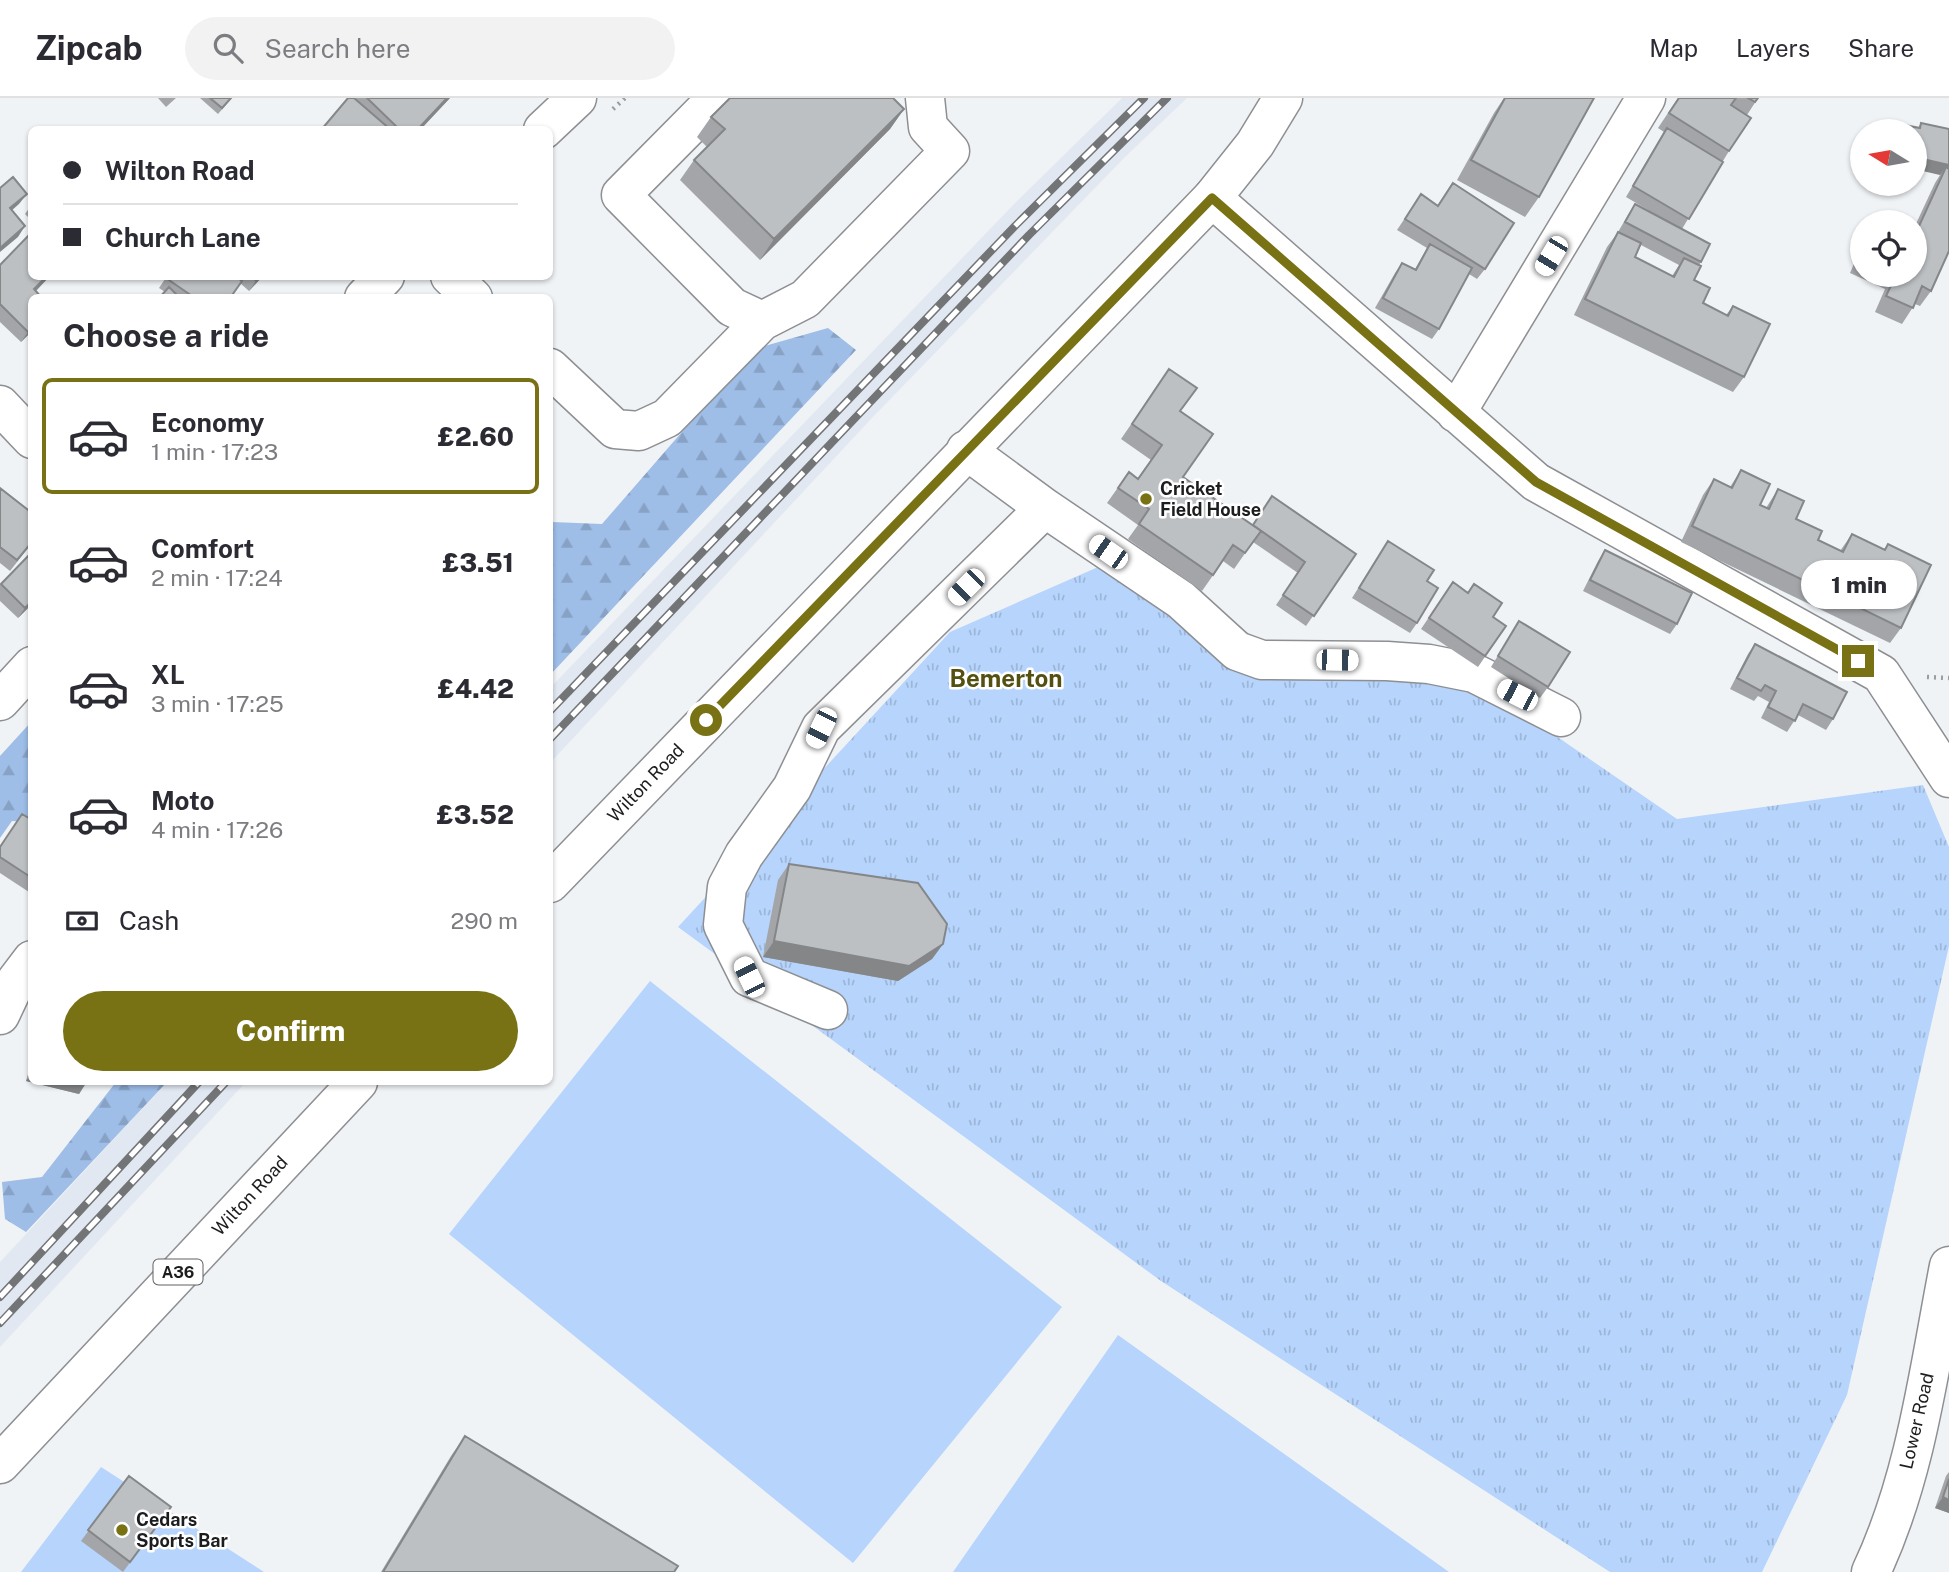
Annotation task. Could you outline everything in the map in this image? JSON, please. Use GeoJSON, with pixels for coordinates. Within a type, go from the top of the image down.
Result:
{"type":"FeatureCollection","features":[{"type":"Feature","properties":{"kind":"main road"},"geometry":{"type":"LineString","coordinates":[[547,126],[577,98]]}},
{"type":"Feature","properties":{"kind":"main road"},"geometry":{"type":"LineString","coordinates":[[717,98],[621,195],[732,307],[762,321]]}},
{"type":"Feature","properties":{"kind":"main road"},"geometry":{"type":"LineString","coordinates":[[553,371],[615,429],[639,431],[667,418],[762,321],[805,299],[950,151],[928,127],[925,98]]}},
{"type":"Feature","properties":{"kind":"main road","name":"Wilton Road"},"geometry":{"type":"LineString","coordinates":[[553,880],[1212,198],[1255,144],[1283,98]]}},
{"type":"Feature","properties":{"kind":"main road"},"geometry":{"type":"LineString","coordinates":[[1456,413],[1646,98]]}},
{"type":"Feature","properties":{"kind":"main road"},"geometry":{"type":"LineString","coordinates":[[1212,198],[1536,482],[1881,674],[1949,778]]}},
{"type":"Feature","properties":{"kind":"main road"},"geometry":{"type":"LineString","coordinates":[[368,294],[381,280]]}},
{"type":"Feature","properties":{"kind":"main road"},"geometry":{"type":"LineString","coordinates":[[454,280],[468,294]]}},
{"type":"Feature","properties":{"kind":"main road"},"geometry":{"type":"LineString","coordinates":[[0,405],[28,435]]}},
{"type":"Feature","properties":{"kind":"main road"},"geometry":{"type":"LineString","coordinates":[[966,450],[1045,508],[1181,600],[1237,650],[1262,660],[1387,661],[1474,673],[1562,718]]}},
{"type":"Feature","properties":{"kind":"main road"},"geometry":{"type":"LineString","coordinates":[[828,1010],[749,977],[723,925],[727,887],[744,855],[792,788],[821,728],[1045,508]]}},
{"type":"Feature","properties":{"kind":"main road"},"geometry":{"type":"LineString","coordinates":[[0,701],[28,670]]}},
{"type":"Feature","properties":{"kind":"main road"},"geometry":{"type":"LineString","coordinates":[[0,1015],[16,981],[28,965]]}},
{"type":"Feature","properties":{"kind":"main road","name":"Wilton Road"},"geometry":{"type":"LineString","coordinates":[[0,1464],[355,1085]]}},
{"type":"Feature","properties":{"kind":"main road","name":"Lower Road"},"geometry":{"type":"LineString","coordinates":[[1871,1572],[1888,1538],[1917,1435],[1949,1266]]}},
{"type":"Feature","properties":{"kind":"shaded area"},"geometry":{"type":"Polygon","coordinates":[[[1122,98],[1187,98],[1125,157],[872,418],[553,760],[553,685],[1014,204],[1122,98]]]}},
{"type":"Feature","properties":{"kind":"shaded area"},"geometry":{"type":"Polygon","coordinates":[[[164,1085],[243,1085],[0,1347],[0,1262],[164,1085]]]}},
{"type":"Feature","properties":{"kind":"green space"},"geometry":{"type":"Polygon","coordinates":[[[828,328],[856,350],[553,672],[553,522],[602,524],[754,349],[828,328]]]}},
{"type":"Feature","properties":{"kind":"green space"},"geometry":{"type":"Polygon","coordinates":[[[1105,564],[1275,646],[1438,655],[1677,819],[1923,785],[1949,847],[1949,946],[1847,1395],[1762,1572],[1610,1572],[1161,1281],[678,927],[950,632],[1105,564]]]}},
{"type":"Feature","properties":{"kind":"green space"},"geometry":{"type":"Polygon","coordinates":[[[28,725],[28,822],[12,821],[0,838],[0,756],[28,725]]]}},
{"type":"Feature","properties":{"kind":"green space"},"geometry":{"type":"Polygon","coordinates":[[[650,981],[1062,1307],[853,1563],[449,1234],[650,981]]]}},
{"type":"Feature","properties":{"kind":"green space"},"geometry":{"type":"Polygon","coordinates":[[[114,1085],[164,1085],[26,1232],[5,1219],[2,1182],[42,1177],[114,1085]]]}},
{"type":"Feature","properties":{"kind":"green space"},"geometry":{"type":"Polygon","coordinates":[[[1118,1335],[1449,1572],[953,1572],[1118,1335]]]}},
{"type":"Feature","properties":{"kind":"green space"},"geometry":{"type":"Polygon","coordinates":[[[101,1467],[264,1572],[21,1572],[101,1467]]]}},
{"type":"Feature","properties":{"kind":"building"},"geometry":{"type":"Polygon","coordinates":[[[210,98],[231,98],[222,108],[210,98]]]}},
{"type":"Feature","properties":{"kind":"building"},"geometry":{"type":"Polygon","coordinates":[[[348,98],[354,98],[386,126],[324,126],[348,98]]]}},
{"type":"Feature","properties":{"kind":"building"},"geometry":{"type":"Polygon","coordinates":[[[367,98],[447,98],[421,126],[396,126],[367,98]]]}},
{"type":"Feature","properties":{"kind":"building"},"geometry":{"type":"Polygon","coordinates":[[[730,98],[893,98],[904,109],[774,239],[694,160],[725,129],[711,117],[730,98]]]}},
{"type":"Feature","properties":{"kind":"building"},"geometry":{"type":"Polygon","coordinates":[[[1505,98],[1594,98],[1539,197],[1471,160],[1505,98]]]}},
{"type":"Feature","properties":{"kind":"building"},"geometry":{"type":"Polygon","coordinates":[[[1679,98],[1736,98],[1731,105],[1751,118],[1729,151],[1669,113],[1679,98]]]}},
{"type":"Feature","properties":{"kind":"building"},"geometry":{"type":"Polygon","coordinates":[[[1927,124],[1949,129],[1949,165],[1927,160],[1927,124]]]}},
{"type":"Feature","properties":{"kind":"building"},"geometry":{"type":"Polygon","coordinates":[[[1667,128],[1723,162],[1689,219],[1633,186],[1667,128]]]}},
{"type":"Feature","properties":{"kind":"building"},"geometry":{"type":"Polygon","coordinates":[[[1946,167],[1949,169],[1949,251],[1931,291],[1924,287],[1927,287],[1926,210],[1946,167]]]}},
{"type":"Feature","properties":{"kind":"building"},"geometry":{"type":"Polygon","coordinates":[[[13,177],[27,194],[10,208],[25,226],[0,248],[0,188],[13,177]]]}},
{"type":"Feature","properties":{"kind":"building"},"geometry":{"type":"Polygon","coordinates":[[[1453,183],[1514,223],[1485,269],[1405,219],[1421,194],[1438,206],[1453,183]]]}},
{"type":"Feature","properties":{"kind":"building"},"geometry":{"type":"Polygon","coordinates":[[[1635,204],[1710,244],[1701,262],[1625,222],[1635,204]]]}},
{"type":"Feature","properties":{"kind":"building"},"geometry":{"type":"Polygon","coordinates":[[[1618,232],[1641,243],[1635,257],[1674,277],[1684,258],[1701,266],[1694,280],[1710,288],[1703,303],[1728,316],[1733,306],[1770,324],[1744,377],[1585,299],[1618,232]]]}},
{"type":"Feature","properties":{"kind":"building"},"geometry":{"type":"Polygon","coordinates":[[[28,236],[28,280],[43,280],[34,289],[38,294],[28,294],[28,332],[0,304],[0,265],[28,236]]]}},
{"type":"Feature","properties":{"kind":"building"},"geometry":{"type":"Polygon","coordinates":[[[1430,244],[1472,268],[1439,329],[1383,298],[1402,263],[1416,270],[1430,244]]]}},
{"type":"Feature","properties":{"kind":"building"},"geometry":{"type":"Polygon","coordinates":[[[169,280],[242,281],[233,294],[189,294],[169,280]]]}},
{"type":"Feature","properties":{"kind":"building"},"geometry":{"type":"Polygon","coordinates":[[[169,287],[176,294],[163,294],[169,287]]]}},
{"type":"Feature","properties":{"kind":"building"},"geometry":{"type":"Polygon","coordinates":[[[1890,287],[1922,287],[1913,308],[1886,296],[1890,287]]]}},
{"type":"Feature","properties":{"kind":"building"},"geometry":{"type":"Polygon","coordinates":[[[1169,369],[1197,388],[1180,411],[1213,434],[1183,477],[1261,531],[1245,553],[1233,545],[1213,575],[1139,524],[1149,509],[1118,488],[1129,472],[1138,479],[1162,445],[1132,424],[1169,369]]]}},
{"type":"Feature","properties":{"kind":"building"},"geometry":{"type":"Polygon","coordinates":[[[1741,470],[1770,484],[1760,505],[1769,509],[1778,489],[1804,501],[1796,519],[1822,531],[1818,540],[1843,552],[1852,534],[1885,550],[1888,544],[1931,565],[1901,628],[1692,526],[1714,479],[1732,488],[1741,470]]]}},
{"type":"Feature","properties":{"kind":"building"},"geometry":{"type":"Polygon","coordinates":[[[0,488],[28,510],[28,547],[17,560],[0,547],[0,488]]]}},
{"type":"Feature","properties":{"kind":"building"},"geometry":{"type":"Polygon","coordinates":[[[1272,496],[1356,554],[1314,616],[1283,595],[1305,562],[1253,525],[1272,496]]]}},
{"type":"Feature","properties":{"kind":"building"},"geometry":{"type":"Polygon","coordinates":[[[1388,541],[1434,570],[1427,581],[1438,588],[1417,623],[1359,588],[1388,541]]]}},
{"type":"Feature","properties":{"kind":"building"},"geometry":{"type":"Polygon","coordinates":[[[1605,550],[1692,593],[1677,624],[1590,580],[1605,550]]]}},
{"type":"Feature","properties":{"kind":"building"},"geometry":{"type":"Polygon","coordinates":[[[28,556],[28,605],[25,608],[1,584],[28,556]]]}},
{"type":"Feature","properties":{"kind":"building"},"geometry":{"type":"Polygon","coordinates":[[[1453,582],[1468,593],[1474,584],[1502,603],[1493,617],[1506,626],[1485,656],[1429,618],[1453,582]]]}},
{"type":"Feature","properties":{"kind":"building"},"geometry":{"type":"Polygon","coordinates":[[[1519,621],[1570,652],[1548,687],[1498,656],[1519,621]]]}},
{"type":"Feature","properties":{"kind":"building"},"geometry":{"type":"Polygon","coordinates":[[[1755,644],[1847,692],[1833,719],[1803,704],[1795,721],[1768,707],[1776,691],[1765,685],[1761,691],[1737,678],[1755,644]]]}},
{"type":"Feature","properties":{"kind":"building"},"geometry":{"type":"Polygon","coordinates":[[[22,814],[28,818],[28,875],[0,857],[0,847],[22,814]]]}},
{"type":"Feature","properties":{"kind":"building"},"geometry":{"type":"Polygon","coordinates":[[[789,864],[918,883],[947,924],[943,944],[909,966],[774,941],[789,864]]]}},
{"type":"Feature","properties":{"kind":"building"},"geometry":{"type":"Polygon","coordinates":[[[465,1436],[678,1566],[674,1572],[383,1572],[465,1436]]]}},
{"type":"Feature","properties":{"kind":"building","name":"Cedars Sports Bar"},"geometry":{"type":"Polygon","coordinates":[[[129,1476],[171,1507],[130,1562],[88,1530],[129,1476]]]}},
{"type":"Feature","properties":{"kind":"building"},"geometry":{"type":"Polygon","coordinates":[[[1949,1479],[1949,1500],[1943,1497],[1949,1479]]]}},
{"type":"Feature","properties":{"kind":"railway"},"geometry":{"type":"LineString","coordinates":[[553,708],[1015,226],[1144,98]]}},
{"type":"Feature","properties":{"kind":"railway"},"geometry":{"type":"LineString","coordinates":[[553,736],[1029,235],[1167,98]]}},
{"type":"Feature","properties":{"kind":"railway"},"geometry":{"type":"LineString","coordinates":[[0,1297],[196,1085]]}},
{"type":"Feature","properties":{"kind":"railway"},"geometry":{"type":"LineString","coordinates":[[0,1323],[223,1085]]}},
{"type":"Feature","properties":{"kind":"place","name":"Cricket Field House"},"geometry":{"type":"Point","coordinates":[1146,499]}},
{"type":"Feature","properties":{"kind":"place","name":"Cedars Sports Bar"},"geometry":{"type":"Point","coordinates":[122,1530]}},
{"type":"Feature","properties":{"kind":"district","name":"Bemerton"},"geometry":{"type":"Point","coordinates":[1006,679]}},
{"type":"Feature","properties":{"kind":"route"},"geometry":{"type":"LineString","coordinates":[[706,720],[1212,198],[1536,482],[1858,661]]}}]}
